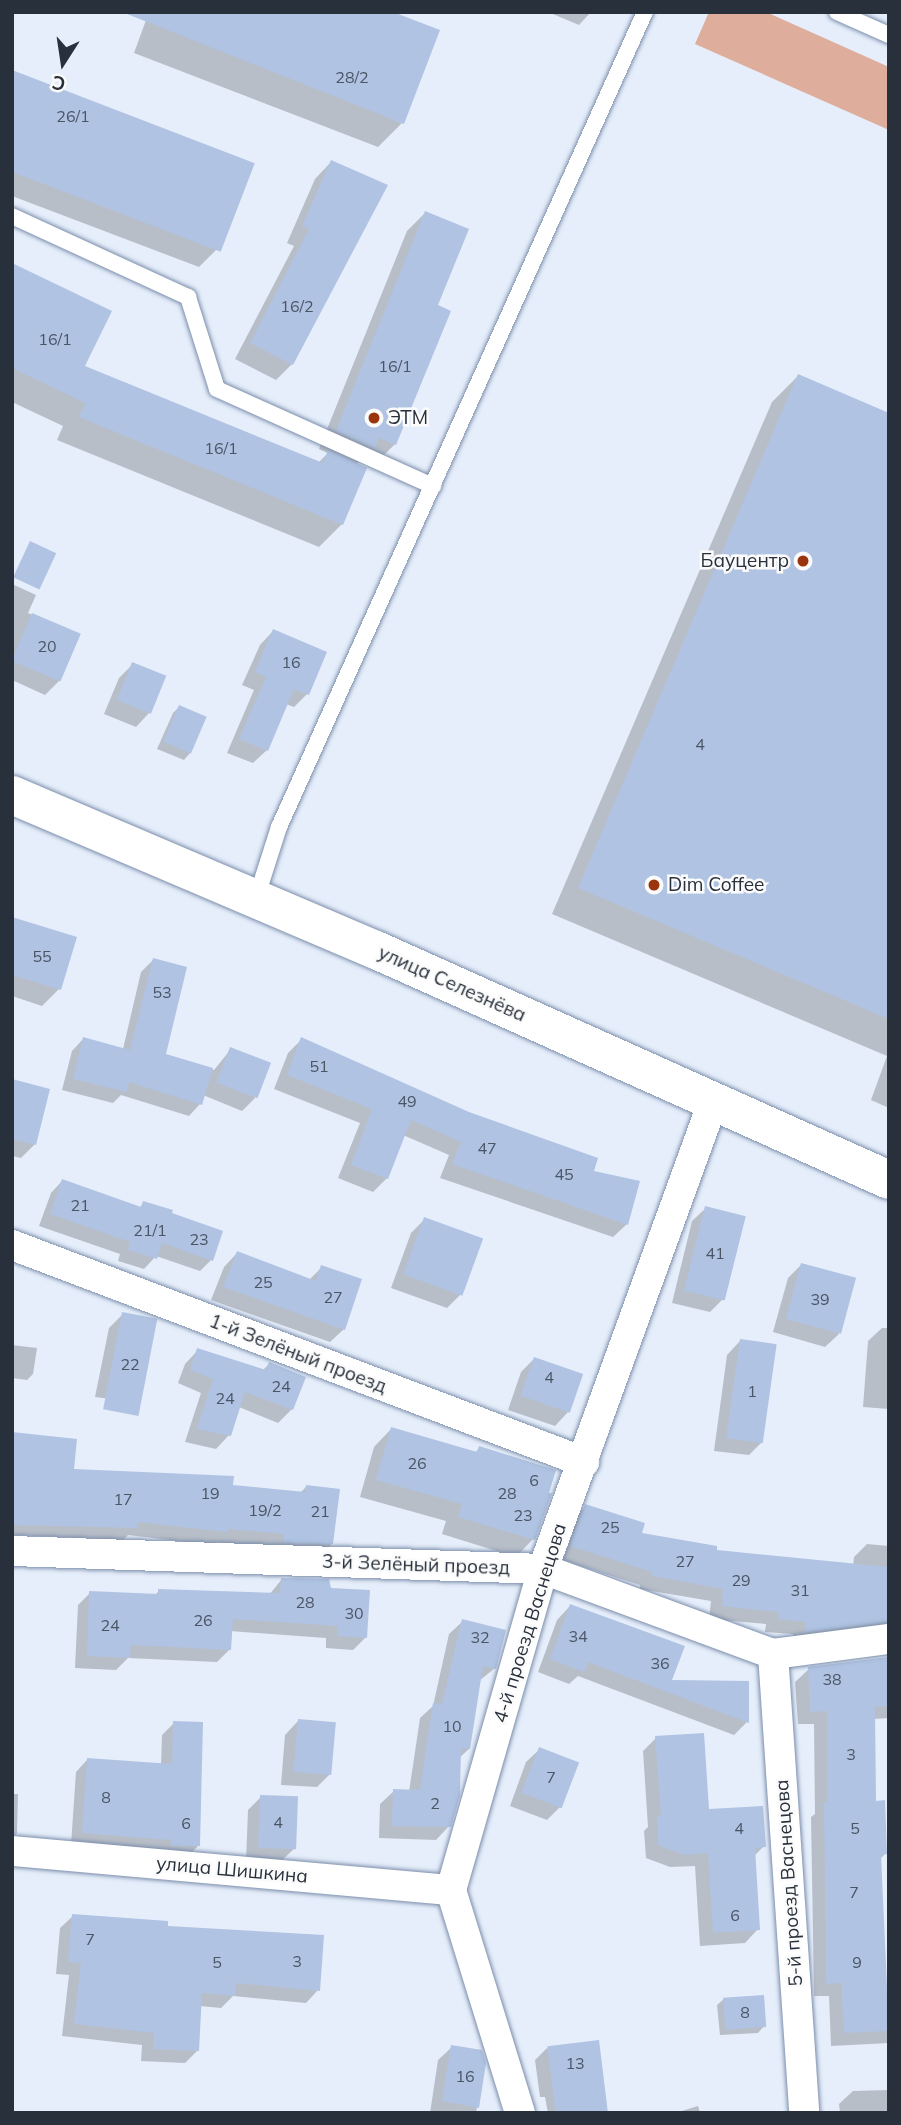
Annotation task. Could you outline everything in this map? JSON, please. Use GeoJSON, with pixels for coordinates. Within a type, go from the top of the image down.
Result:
{"type":"FeatureCollection","features":[{"type":"Feature","properties":{"kind":"street","name":"улица Селезнёва"},"geometry":{"type":"LineString","coordinates":[[12,795],[256,898],[889,1180]]}},
{"type":"Feature","properties":{"kind":"street","name":"4-й проезд Васнецова"},"geometry":{"type":"LineString","coordinates":[[451,1890],[543,1569],[713,1101]]}},
{"type":"Feature","properties":{"kind":"street","name":"1-й Зелёный проезд"},"geometry":{"type":"LineString","coordinates":[[12,1245],[584,1462]]}},
{"type":"Feature","properties":{"kind":"street","name":"3-й Зелёный проезд"},"geometry":{"type":"LineString","coordinates":[[12,1551],[543,1569],[773,1654],[889,1639]]}},
{"type":"Feature","properties":{"kind":"street","name":"5-й проезд Васнецова"},"geometry":{"type":"LineString","coordinates":[[773,1654],[804,2113]]}},
{"type":"Feature","properties":{"kind":"street","name":"улица Шишкина"},"geometry":{"type":"LineString","coordinates":[[12,1851],[451,1890]]}},
{"type":"Feature","properties":{"kind":"street"},"geometry":{"type":"LineString","coordinates":[[451,1890],[520,2113]]}},
{"type":"Feature","properties":{"kind":"lane"},"geometry":{"type":"LineString","coordinates":[[256,898],[279,827],[645,12]]}},
{"type":"Feature","properties":{"kind":"lane"},"geometry":{"type":"LineString","coordinates":[[837,12],[889,35]]}},
{"type":"Feature","properties":{"kind":"lane"},"geometry":{"type":"LineString","coordinates":[[12,216],[188,297],[217,389],[433,486]]}},
{"type":"Feature","properties":{"kind":"shaded area"},"geometry":{"type":"Polygon","coordinates":[[[709,12],[766,12],[889,67],[889,130],[695,44],[709,12]]]}},
{"type":"Feature","properties":{"kind":"building"},"geometry":{"type":"Polygon","coordinates":[[[122,12],[393,12],[440,30],[404,124],[122,12]]]}},
{"type":"Feature","properties":{"kind":"building"},"geometry":{"type":"Polygon","coordinates":[[[12,70],[255,163],[221,252],[12,172],[12,70]]]}},
{"type":"Feature","properties":{"kind":"building"},"geometry":{"type":"Polygon","coordinates":[[[331,160],[388,185],[293,365],[250,343],[309,229],[302,226],[331,160]]]}},
{"type":"Feature","properties":{"kind":"building"},"geometry":{"type":"Polygon","coordinates":[[[425,211],[469,229],[438,305],[451,311],[396,445],[379,438],[375,448],[336,431],[425,211]]]}},
{"type":"Feature","properties":{"kind":"building"},"geometry":{"type":"Polygon","coordinates":[[[12,263],[112,311],[85,366],[323,463],[328,450],[367,468],[343,525],[79,417],[85,403],[12,368],[12,263]]]}},
{"type":"Feature","properties":{"kind":"building","name":"Бауцентр"},"geometry":{"type":"Polygon","coordinates":[[[798,374],[889,413],[889,1019],[578,888],[798,374]]]}},
{"type":"Feature","properties":{"kind":"building"},"geometry":{"type":"Polygon","coordinates":[[[30,541],[56,553],[39,590],[13,577],[30,541]]]}},
{"type":"Feature","properties":{"kind":"building"},"geometry":{"type":"Polygon","coordinates":[[[32,613],[81,634],[60,682],[12,661],[32,613]]]}},
{"type":"Feature","properties":{"kind":"building"},"geometry":{"type":"Polygon","coordinates":[[[273,629],[327,652],[309,695],[294,689],[268,751],[239,739],[266,677],[255,672],[273,629]]]}},
{"type":"Feature","properties":{"kind":"building"},"geometry":{"type":"Polygon","coordinates":[[[132,662],[166,676],[151,714],[117,700],[132,662]]]}},
{"type":"Feature","properties":{"kind":"building"},"geometry":{"type":"Polygon","coordinates":[[[179,705],[207,717],[191,754],[163,742],[179,705]]]}},
{"type":"Feature","properties":{"kind":"building"},"geometry":{"type":"Polygon","coordinates":[[[12,917],[77,937],[61,990],[12,975],[12,917]]]}},
{"type":"Feature","properties":{"kind":"building"},"geometry":{"type":"Polygon","coordinates":[[[153,958],[187,967],[166,1054],[213,1068],[202,1105],[129,1082],[127,1092],[73,1079],[83,1037],[130,1050],[153,958]]]}},
{"type":"Feature","properties":{"kind":"building"},"geometry":{"type":"Polygon","coordinates":[[[301,1037],[469,1112],[598,1158],[594,1171],[640,1181],[628,1225],[452,1164],[461,1142],[411,1120],[388,1179],[351,1165],[372,1109],[287,1075],[301,1037]]]}},
{"type":"Feature","properties":{"kind":"building"},"geometry":{"type":"Polygon","coordinates":[[[230,1047],[271,1063],[257,1098],[216,1082],[230,1047]]]}},
{"type":"Feature","properties":{"kind":"building"},"geometry":{"type":"Polygon","coordinates":[[[12,1079],[50,1089],[36,1145],[12,1139],[12,1079]]]}},
{"type":"Feature","properties":{"kind":"building"},"geometry":{"type":"Polygon","coordinates":[[[62,1179],[141,1207],[143,1201],[173,1210],[172,1213],[223,1231],[213,1261],[162,1243],[157,1259],[128,1250],[130,1242],[50,1214],[62,1179]]]}},
{"type":"Feature","properties":{"kind":"building"},"geometry":{"type":"Polygon","coordinates":[[[705,1206],[746,1216],[725,1301],[684,1290],[705,1206]]]}},
{"type":"Feature","properties":{"kind":"building"},"geometry":{"type":"Polygon","coordinates":[[[424,1217],[483,1239],[462,1296],[403,1274],[424,1217]]]}},
{"type":"Feature","properties":{"kind":"building"},"geometry":{"type":"Polygon","coordinates":[[[237,1251],[316,1281],[321,1265],[362,1279],[345,1330],[223,1287],[237,1251]]]}},
{"type":"Feature","properties":{"kind":"building"},"geometry":{"type":"Polygon","coordinates":[[[801,1263],[856,1278],[841,1334],[786,1319],[801,1263]]]}},
{"type":"Feature","properties":{"kind":"building"},"geometry":{"type":"Polygon","coordinates":[[[122,1312],[157,1319],[138,1416],[103,1409],[122,1312]]]}},
{"type":"Feature","properties":{"kind":"building"},"geometry":{"type":"Polygon","coordinates":[[[740,1339],[777,1344],[763,1443],[726,1438],[740,1339]]]}},
{"type":"Feature","properties":{"kind":"building"},"geometry":{"type":"Polygon","coordinates":[[[197,1348],[266,1370],[269,1362],[306,1377],[293,1410],[245,1392],[231,1436],[197,1429],[213,1379],[190,1370],[197,1348]]]}},
{"type":"Feature","properties":{"kind":"building"},"geometry":{"type":"Polygon","coordinates":[[[534,1357],[583,1374],[570,1413],[521,1396],[534,1357]]]}},
{"type":"Feature","properties":{"kind":"building"},"geometry":{"type":"Polygon","coordinates":[[[391,1427],[477,1452],[479,1446],[556,1470],[549,1493],[552,1493],[535,1540],[458,1517],[462,1504],[376,1480],[391,1427]]]}},
{"type":"Feature","properties":{"kind":"building"},"geometry":{"type":"Polygon","coordinates":[[[12,1432],[77,1439],[74,1469],[234,1476],[233,1485],[305,1492],[306,1485],[340,1489],[333,1544],[284,1543],[284,1534],[228,1529],[227,1532],[138,1522],[137,1528],[12,1525],[12,1432]]]}},
{"type":"Feature","properties":{"kind":"building"},"geometry":{"type":"Polygon","coordinates":[[[585,1504],[645,1523],[642,1533],[717,1546],[717,1550],[889,1567],[889,1622],[806,1632],[805,1622],[777,1619],[778,1612],[722,1606],[723,1589],[652,1576],[652,1572],[570,1546],[585,1504]]]}},
{"type":"Feature","properties":{"kind":"building"},"geometry":{"type":"Polygon","coordinates":[[[281,1578],[329,1579],[331,1588],[370,1590],[367,1638],[337,1636],[338,1626],[233,1619],[231,1650],[131,1645],[130,1658],[87,1656],[89,1591],[158,1594],[158,1589],[280,1593],[281,1578]]]}},
{"type":"Feature","properties":{"kind":"building"},"geometry":{"type":"Polygon","coordinates":[[[570,1604],[685,1646],[672,1680],[749,1681],[749,1723],[588,1662],[584,1672],[550,1659],[570,1604]]]}},
{"type":"Feature","properties":{"kind":"building"},"geometry":{"type":"Polygon","coordinates":[[[462,1619],[506,1630],[496,1669],[483,1666],[470,1749],[461,1748],[460,1795],[451,1827],[392,1826],[393,1789],[420,1790],[433,1703],[442,1704],[462,1619]]]}},
{"type":"Feature","properties":{"kind":"building"},"geometry":{"type":"Polygon","coordinates":[[[889,1657],[889,1706],[875,1707],[876,1801],[885,1800],[887,1854],[881,1855],[889,2031],[844,2033],[841,1983],[826,1984],[824,1802],[827,1802],[827,1711],[810,1712],[808,1667],[889,1657]]]}},
{"type":"Feature","properties":{"kind":"building"},"geometry":{"type":"Polygon","coordinates":[[[298,1719],[336,1722],[331,1775],[293,1772],[298,1719]]]}},
{"type":"Feature","properties":{"kind":"building"},"geometry":{"type":"Polygon","coordinates":[[[173,1721],[203,1722],[200,1846],[171,1846],[171,1840],[82,1833],[87,1758],[172,1764],[173,1721]]]}},
{"type":"Feature","properties":{"kind":"building"},"geometry":{"type":"Polygon","coordinates":[[[704,1733],[709,1809],[763,1806],[766,1847],[755,1848],[760,1930],[713,1933],[708,1853],[684,1855],[658,1845],[657,1816],[661,1816],[655,1736],[704,1733]]]}},
{"type":"Feature","properties":{"kind":"building"},"geometry":{"type":"Polygon","coordinates":[[[539,1747],[579,1762],[562,1808],[521,1793],[539,1747]]]}},
{"type":"Feature","properties":{"kind":"building"},"geometry":{"type":"Polygon","coordinates":[[[260,1795],[298,1796],[296,1849],[258,1848],[260,1795]]]}},
{"type":"Feature","properties":{"kind":"building"},"geometry":{"type":"Polygon","coordinates":[[[72,1914],[168,1921],[168,1926],[324,1935],[320,1991],[236,1983],[235,1996],[202,1993],[199,2051],[153,2049],[154,2033],[74,2024],[81,1963],[68,1962],[72,1914]]]}},
{"type":"Feature","properties":{"kind":"building"},"geometry":{"type":"Polygon","coordinates":[[[764,1995],[766,2027],[725,2030],[723,1998],[764,1995]]]}},
{"type":"Feature","properties":{"kind":"building"},"geometry":{"type":"Polygon","coordinates":[[[599,2040],[608,2113],[556,2113],[547,2046],[599,2040]]]}},
{"type":"Feature","properties":{"kind":"building"},"geometry":{"type":"Polygon","coordinates":[[[451,2045],[482,2050],[486,2063],[479,2108],[442,2101],[451,2045]]]}},
{"type":"Feature","properties":{"kind":"place","name":"ЭТМ"},"geometry":{"type":"Point","coordinates":[374,418]}},
{"type":"Feature","properties":{"kind":"place","name":"Бауцентр"},"geometry":{"type":"Point","coordinates":[803,561]}},
{"type":"Feature","properties":{"kind":"place","name":"Dim Coffee"},"geometry":{"type":"Point","coordinates":[654,885]}}]}
